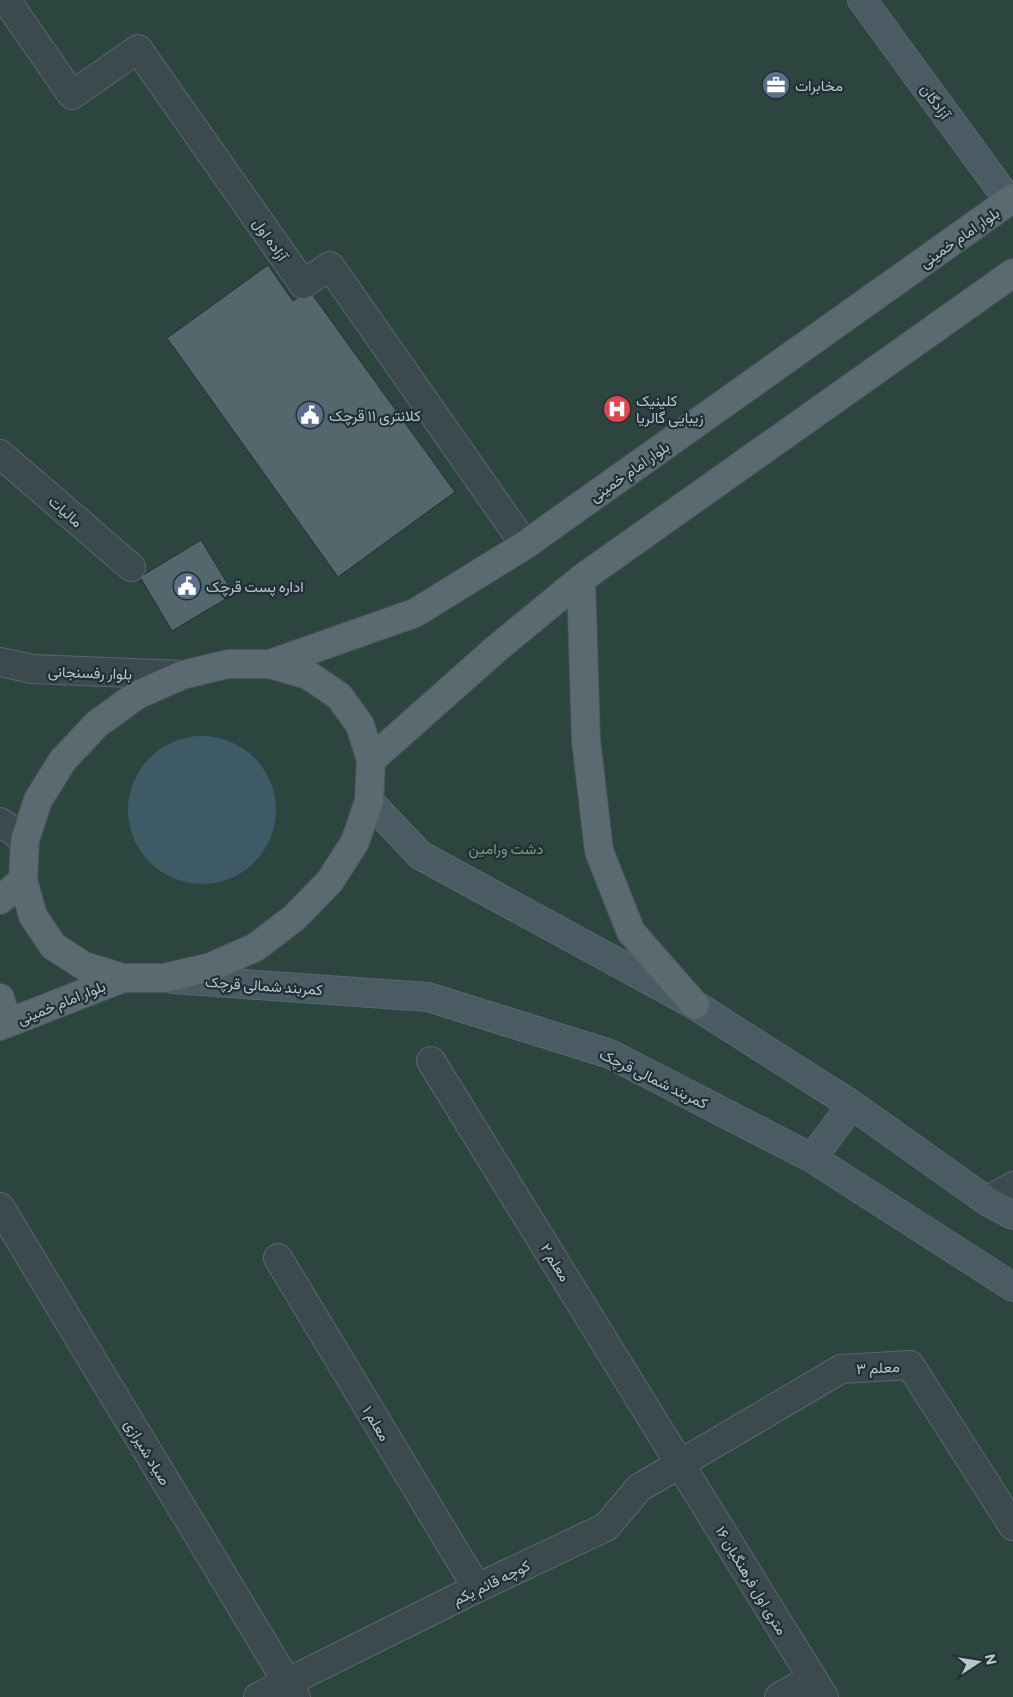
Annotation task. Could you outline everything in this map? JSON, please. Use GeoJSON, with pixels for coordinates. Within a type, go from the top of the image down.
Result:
{"type":"FeatureCollection","features":[{"type":"Feature","properties":{"kind":"main road","name":"آزادگان"},"geometry":{"type":"LineString","coordinates":[[862,0],[1011,200]]}},
{"type":"Feature","properties":{"kind":"main road","name":"بلوار امام خمینی"},"geometry":{"type":"LineString","coordinates":[[270,664],[415,613],[525,545],[1011,200]]}},
{"type":"Feature","properties":{"kind":"main road"},"geometry":{"type":"LineString","coordinates":[[371,760],[489,655],[581,579],[1013,274]]}},
{"type":"Feature","properties":{"kind":"main road"},"geometry":{"type":"LineString","coordinates":[[581,579],[586,740],[599,850],[631,932],[695,1005]]}},
{"type":"Feature","properties":{"kind":"main road"},"geometry":{"type":"LineString","coordinates":[[228,664],[270,664],[308,675],[339,696],[360,725],[371,760],[369,801],[355,842],[330,881],[295,917],[256,947],[211,966],[164,978],[123,978],[84,966],[53,946],[33,916],[23,880],[25,840],[38,800],[63,760],[97,724],[137,695],[182,675],[228,664]]}},
{"type":"Feature","properties":{"kind":"main road"},"geometry":{"type":"LineString","coordinates":[[369,801],[420,855],[695,1005],[852,1106],[987,1201],[1013,1216]]}},
{"type":"Feature","properties":{"kind":"main road"},"geometry":{"type":"LineString","coordinates":[[0,900],[23,880]]}},
{"type":"Feature","properties":{"kind":"main road","name":"بلوار امام خمینی"},"geometry":{"type":"LineString","coordinates":[[0,1026],[123,978]]}},
{"type":"Feature","properties":{"kind":"main road","name":"کمربند شمالی قرچک"},"geometry":{"type":"LineString","coordinates":[[164,978],[428,997],[610,1054],[812,1158],[1013,1287]]}},
{"type":"Feature","properties":{"kind":"main road"},"geometry":{"type":"LineString","coordinates":[[0,998],[4,1012],[0,1022]]}},
{"type":"Feature","properties":{"kind":"main road"},"geometry":{"type":"LineString","coordinates":[[812,1158],[852,1106]]}},
{"type":"Feature","properties":{"kind":"street","name":"آزاده اول"},"geometry":{"type":"LineString","coordinates":[[6,0],[72,95],[138,49],[303,284],[330,266],[525,545]]}},
{"type":"Feature","properties":{"kind":"street","name":"مالیات"},"geometry":{"type":"LineString","coordinates":[[0,454],[131,567]]}},
{"type":"Feature","properties":{"kind":"street","name":"بلوار رفسنجانی"},"geometry":{"type":"LineString","coordinates":[[0,662],[32,669],[182,675]]}},
{"type":"Feature","properties":{"kind":"street"},"geometry":{"type":"LineString","coordinates":[[0,822],[25,840]]}},
{"type":"Feature","properties":{"kind":"street","name":"معلم ۲"},"geometry":{"type":"LineString","coordinates":[[431,1061],[681,1464]]}},
{"type":"Feature","properties":{"kind":"street"},"geometry":{"type":"LineString","coordinates":[[987,1201],[1013,1186]]}},
{"type":"Feature","properties":{"kind":"street","name":"صیاد شیرازی"},"geometry":{"type":"LineString","coordinates":[[0,1207],[292,1690]]}},
{"type":"Feature","properties":{"kind":"street","name":"معلم ۱"},"geometry":{"type":"LineString","coordinates":[[278,1258],[477,1588]]}},
{"type":"Feature","properties":{"kind":"street","name":"معلم ۳"},"geometry":{"type":"LineString","coordinates":[[681,1464],[841,1368],[910,1365],[1013,1526]]}},
{"type":"Feature","properties":{"kind":"street","name":"کوچه قائم یکم"},"geometry":{"type":"LineString","coordinates":[[258,1697],[292,1690],[477,1588],[606,1527],[638,1488],[681,1464]]}},
{"type":"Feature","properties":{"kind":"street","name":"۱۶ متری اول فرهنگیان"},"geometry":{"type":"LineString","coordinates":[[681,1464],[818,1688]]}},
{"type":"Feature","properties":{"kind":"street"},"geometry":{"type":"LineString","coordinates":[[779,1697],[818,1688]]}},
{"type":"Feature","properties":{"kind":"green space","name":"دشت ورامین"},"geometry":{"type":"Polygon","coordinates":[[[0,0],[1013,0],[1013,1697],[0,1697],[0,0]]]}},
{"type":"Feature","properties":{"kind":"water"},"geometry":{"type":"Polygon","coordinates":[[[202,736],[230,742],[254,758],[270,782],[276,810],[270,838],[254,862],[230,878],[202,884],[174,878],[150,862],[134,838],[128,810],[134,782],[150,758],[174,742],[202,736]]]}},
{"type":"Feature","properties":{"kind":"building","name":"کلانتری ۱۱ قرچک"},"geometry":{"type":"Polygon","coordinates":[[[268,265],[293,301],[309,290],[455,492],[338,577],[167,338],[268,265]]]}},
{"type":"Feature","properties":{"kind":"building","name":"اداره پست قرچک"},"geometry":{"type":"Polygon","coordinates":[[[201,540],[234,594],[172,631],[140,577],[201,540]]]}},
{"type":"Feature","properties":{"kind":"place","name":"مخابرات"},"geometry":{"type":"Point","coordinates":[776,85]}},
{"type":"Feature","properties":{"kind":"place","name":"کلینیک زیبایی گالریا"},"geometry":{"type":"Point","coordinates":[617,409]}},
{"type":"Feature","properties":{"kind":"place","name":"کلانتری ۱۱ قرچک"},"geometry":{"type":"Point","coordinates":[310,415]}},
{"type":"Feature","properties":{"kind":"place","name":"اداره پست قرچک"},"geometry":{"type":"Point","coordinates":[187,586]}}]}
